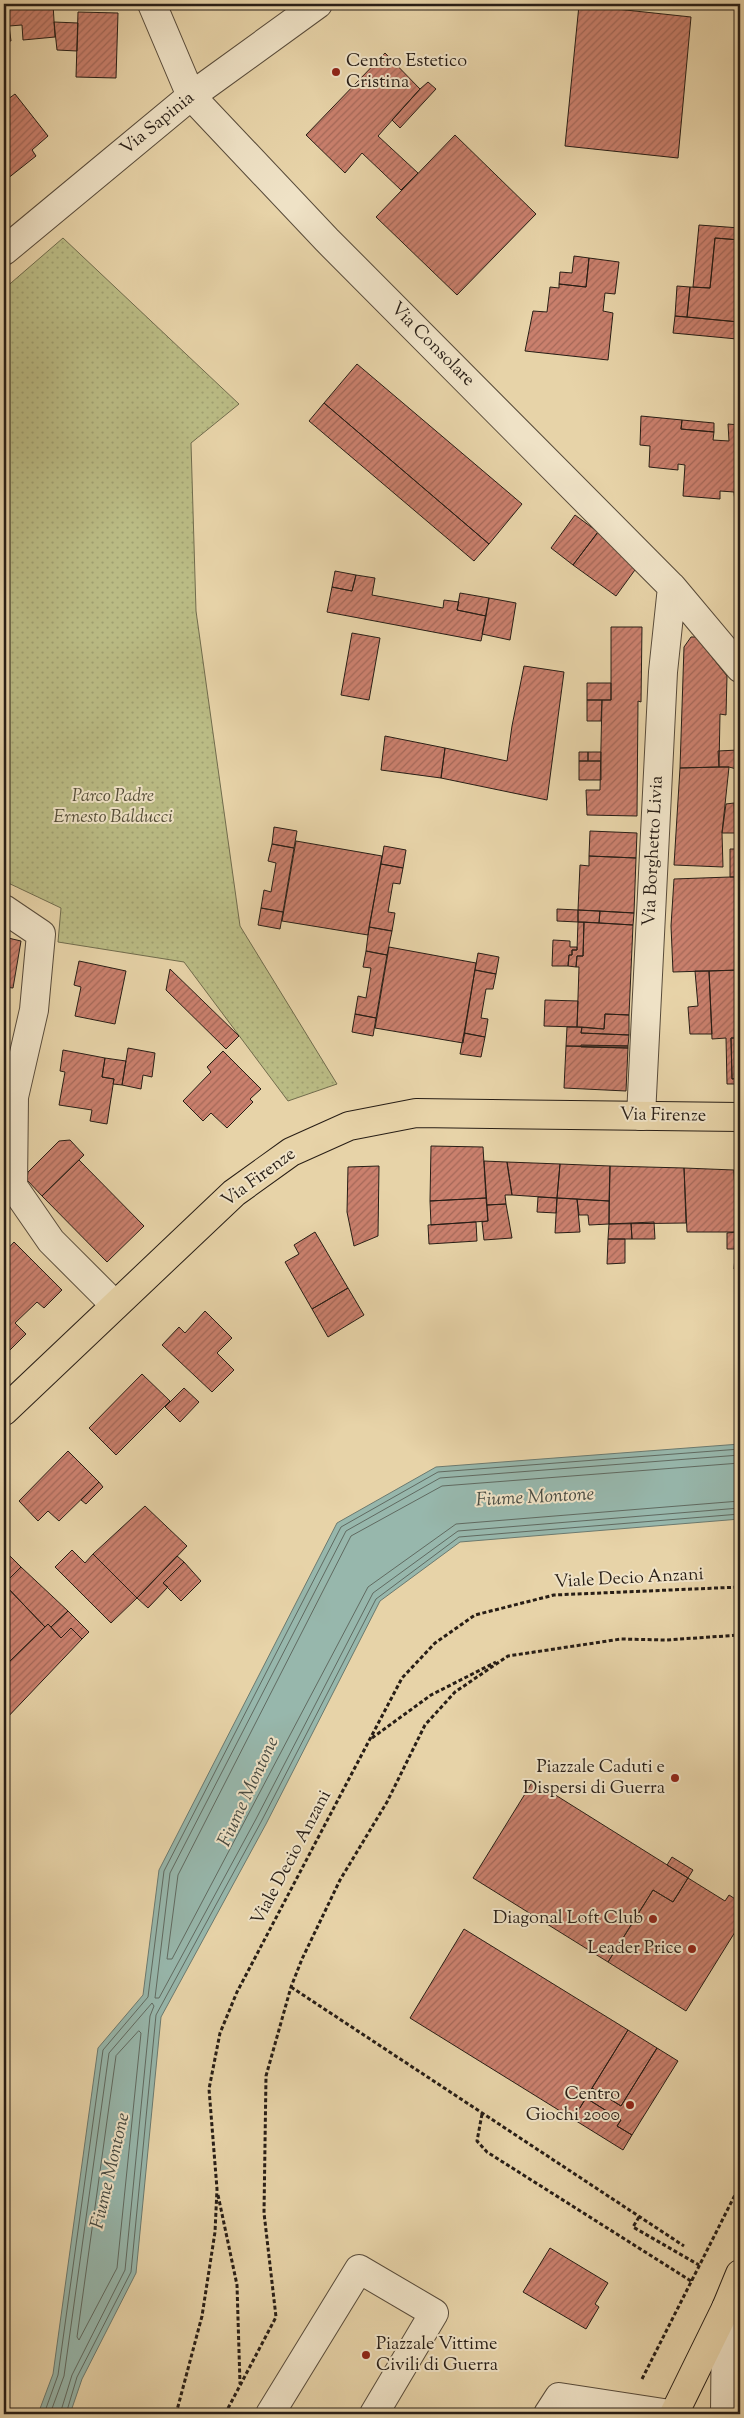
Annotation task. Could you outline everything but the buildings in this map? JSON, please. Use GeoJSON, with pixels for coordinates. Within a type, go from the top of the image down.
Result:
{"type":"FeatureCollection","features":[{"type":"Feature","properties":{"kind":"main road","name":"Via Firenze"},"geometry":{"type":"LineString","coordinates":[[4,1411],[234,1193],[291,1152],[349,1126],[416,1112],[740,1117]]}},
{"type":"Feature","properties":{"kind":"main road"},"geometry":{"type":"LineString","coordinates":[[674,2414],[726,2308],[740,2274]]}},
{"type":"Feature","properties":{"kind":"street","name":"Via Consolare"},"geometry":{"type":"LineString","coordinates":[[152,4],[191,96],[327,240],[672,587],[740,668]]}},
{"type":"Feature","properties":{"kind":"street","name":"Via Sapinia"},"geometry":{"type":"LineString","coordinates":[[4,251],[191,96],[318,4]]}},
{"type":"Feature","properties":{"kind":"street","name":"Via Borghetto Livia"},"geometry":{"type":"LineString","coordinates":[[642,1116],[663,672],[672,587]]}},
{"type":"Feature","properties":{"kind":"street"},"geometry":{"type":"LineString","coordinates":[[4,909],[41,934],[34,1010],[14,1097],[13,1186],[51,1241],[115,1305]]}},
{"type":"Feature","properties":{"kind":"street"},"geometry":{"type":"LineString","coordinates":[[270,2414],[359,2268],[434,2313],[374,2414]]}},
{"type":"Feature","properties":{"kind":"street"},"geometry":{"type":"LineString","coordinates":[[725,2414],[726,2308]]}},
{"type":"Feature","properties":{"kind":"street"},"geometry":{"type":"LineString","coordinates":[[548,2414],[559,2397],[670,2414]]}},
{"type":"Feature","properties":{"kind":"path","name":"Viale Decio Anzani"},"geometry":{"type":"LineString","coordinates":[[176,2414],[202,2316],[215,2232],[217,2189],[209,2089],[220,2033],[238,1992],[402,1678],[435,1643],[475,1615],[554,1595],[740,1587]]}},
{"type":"Feature","properties":{"kind":"path"},"geometry":{"type":"LineString","coordinates":[[370,1739],[431,1695],[508,1656],[621,1639],[666,1640],[740,1635]]}},
{"type":"Feature","properties":{"kind":"path"},"geometry":{"type":"LineString","coordinates":[[225,2414],[276,2317],[264,2213],[266,2076],[291,1987],[302,1959],[340,1880],[387,1802],[425,1725],[456,1692],[508,1656]]}},
{"type":"Feature","properties":{"kind":"path"},"geometry":{"type":"LineString","coordinates":[[291,1987],[684,2246]]}},
{"type":"Feature","properties":{"kind":"path"},"geometry":{"type":"LineString","coordinates":[[482,2114],[477,2141],[487,2152],[691,2281]]}},
{"type":"Feature","properties":{"kind":"path"},"geometry":{"type":"LineString","coordinates":[[627,2408],[740,2185]]}},
{"type":"Feature","properties":{"kind":"path"},"geometry":{"type":"LineString","coordinates":[[217,2189],[238,2286],[240,2385]]}},
{"type":"Feature","properties":{"kind":"path"},"geometry":{"type":"LineString","coordinates":[[639,2216],[633,2227],[699,2265]]}},
{"type":"Feature","properties":{"kind":"green space","name":"Parco Padre Ernesto Balducci"},"geometry":{"type":"Polygon","coordinates":[[[63,238],[239,404],[191,443],[196,611],[240,926],[337,1084],[288,1101],[184,962],[58,942],[61,908],[4,881],[4,289],[63,238]]]}},
{"type":"Feature","properties":{"kind":"water","name":"Fiume Montone"},"geometry":{"type":"Polygon","coordinates":[[[740,1444],[740,1519],[460,1542],[380,1601],[266,1824],[161,2017],[136,2273],[82,2379],[70,2414],[38,2414],[53,2374],[98,2048],[143,1995],[159,1870],[337,1523],[436,1467],[740,1444]]]}},
{"type":"Feature","properties":{"kind":"place","name":"Centro Estetico Cristina"},"geometry":{"type":"Point","coordinates":[336,72]}},
{"type":"Feature","properties":{"kind":"place","name":"Piazzale Caduti e Dispersi di Guerra"},"geometry":{"type":"Point","coordinates":[675,1778]}},
{"type":"Feature","properties":{"kind":"place","name":"Diagonal Loft Club"},"geometry":{"type":"Point","coordinates":[653,1919]}},
{"type":"Feature","properties":{"kind":"place","name":"Leader Price"},"geometry":{"type":"Point","coordinates":[692,1949]}},
{"type":"Feature","properties":{"kind":"place","name":"Centro Giochi 2000"},"geometry":{"type":"Point","coordinates":[630,2105]}},
{"type":"Feature","properties":{"kind":"place","name":"Piazzale Vittime Civili di Guerra"},"geometry":{"type":"Point","coordinates":[366,2355]}}]}
